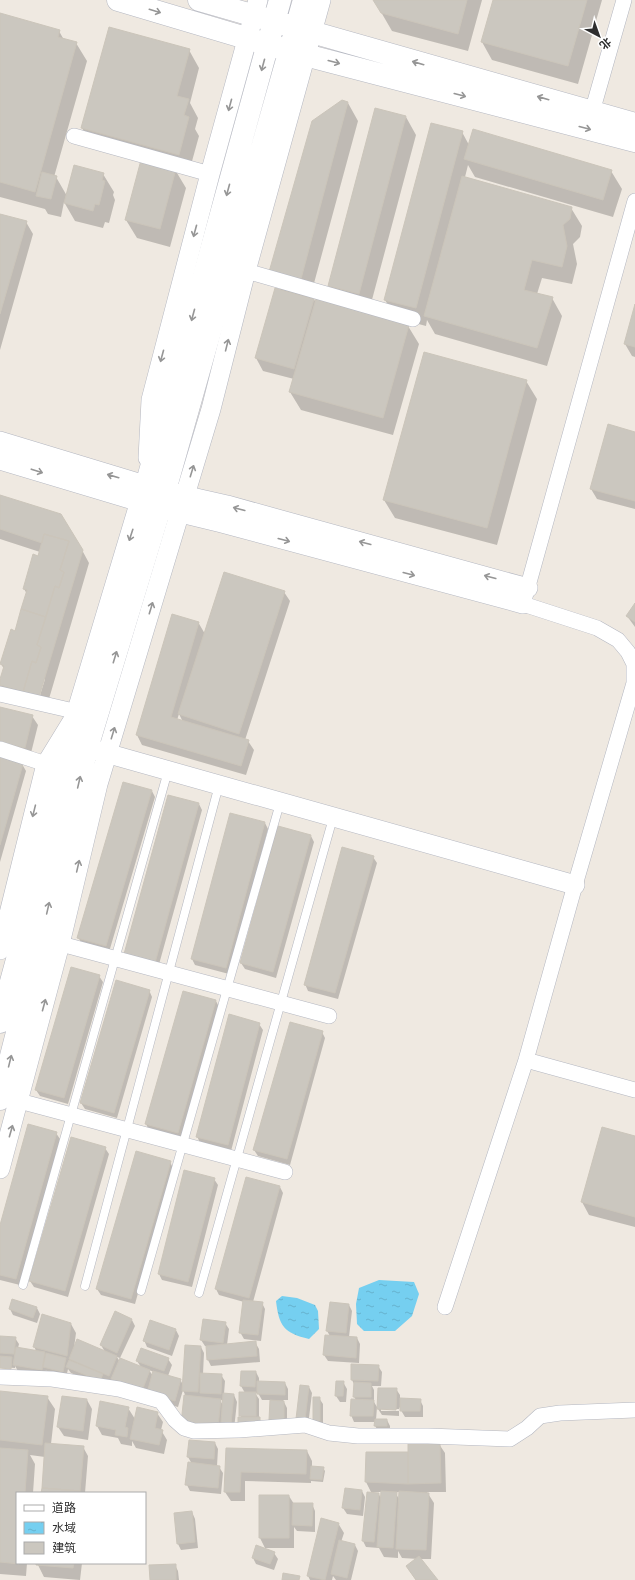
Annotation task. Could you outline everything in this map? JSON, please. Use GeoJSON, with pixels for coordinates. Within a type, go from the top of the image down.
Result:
{"type":"FeatureCollection","features":[{"type":"Feature","properties":{"kind":"main road"},"geometry":{"type":"LineString","coordinates":[[118,0],[298,53],[635,141]]}},
{"type":"Feature","properties":{"kind":"main road"},"geometry":{"type":"LineString","coordinates":[[199,0],[262,12],[304,30],[635,124]]}},
{"type":"Feature","properties":{"kind":"main road"},"geometry":{"type":"LineString","coordinates":[[262,12],[280,0]]}},
{"type":"Feature","properties":{"kind":"main road"},"geometry":{"type":"LineString","coordinates":[[0,1022],[26,935],[87,715],[163,499],[298,53],[304,30],[304,0]]}},
{"type":"Feature","properties":{"kind":"main road"},"geometry":{"type":"LineString","coordinates":[[163,499],[268,44],[262,12]]}},
{"type":"Feature","properties":{"kind":"main road"},"geometry":{"type":"LineString","coordinates":[[5,1098],[26,935],[97,751],[87,715]]}},
{"type":"Feature","properties":{"kind":"street"},"geometry":{"type":"LineString","coordinates":[[304,30],[321,0]]}},
{"type":"Feature","properties":{"kind":"street"},"geometry":{"type":"LineString","coordinates":[[592,112],[624,0]]}},
{"type":"Feature","properties":{"kind":"street"},"geometry":{"type":"LineString","coordinates":[[163,499],[151,400],[210,174],[248,39],[262,12]]}},
{"type":"Feature","properties":{"kind":"street"},"geometry":{"type":"LineString","coordinates":[[0,950],[26,935],[98,784],[97,751],[163,499],[211,409],[246,271],[298,53]]}},
{"type":"Feature","properties":{"kind":"street"},"geometry":{"type":"LineString","coordinates":[[74,136],[210,174]]}},
{"type":"Feature","properties":{"kind":"street"},"geometry":{"type":"LineString","coordinates":[[525,596],[635,201]]}},
{"type":"Feature","properties":{"kind":"street"},"geometry":{"type":"LineString","coordinates":[[246,271],[413,319]]}},
{"type":"Feature","properties":{"kind":"street"},"geometry":{"type":"LineString","coordinates":[[0,441],[163,499]]}},
{"type":"Feature","properties":{"kind":"street"},"geometry":{"type":"LineString","coordinates":[[0,460],[163,499],[227,505],[525,596],[597,628],[618,640],[628,652],[634,664],[634,683],[631,708],[574,886],[526,1060],[445,1308]]}},
{"type":"Feature","properties":{"kind":"street"},"geometry":{"type":"LineString","coordinates":[[0,694],[87,715],[46,764],[26,935]]}},
{"type":"Feature","properties":{"kind":"street"},"geometry":{"type":"LineString","coordinates":[[0,749],[46,764]]}},
{"type":"Feature","properties":{"kind":"street"},"geometry":{"type":"LineString","coordinates":[[97,751],[574,886]]}},
{"type":"Feature","properties":{"kind":"street"},"geometry":{"type":"LineString","coordinates":[[26,935],[329,1016]]}},
{"type":"Feature","properties":{"kind":"street"},"geometry":{"type":"LineString","coordinates":[[526,1060],[635,1090]]}},
{"type":"Feature","properties":{"kind":"street"},"geometry":{"type":"LineString","coordinates":[[0,1169],[5,1098],[71,1114],[285,1172]]}},
{"type":"Feature","properties":{"kind":"street"},"geometry":{"type":"LineString","coordinates":[[0,1377],[52,1379],[119,1389],[161,1401],[175,1420],[184,1428],[194,1431],[239,1430],[305,1425],[329,1433],[358,1436],[428,1436],[510,1439],[527,1428],[540,1416],[560,1413],[635,1410]]}},
{"type":"Feature","properties":{"kind":"lane"},"geometry":{"type":"LineString","coordinates":[[23,1285],[168,771]]}},
{"type":"Feature","properties":{"kind":"lane"},"geometry":{"type":"LineString","coordinates":[[85,1286],[219,786]]}},
{"type":"Feature","properties":{"kind":"lane"},"geometry":{"type":"LineString","coordinates":[[141,1291],[280,802]]}},
{"type":"Feature","properties":{"kind":"lane"},"geometry":{"type":"LineString","coordinates":[[199,1293],[334,818]]}},
{"type":"Feature","properties":{"kind":"water"},"geometry":{"type":"Polygon","coordinates":[[[379,1280],[414,1282],[419,1294],[412,1316],[395,1331],[364,1331],[357,1324],[356,1304],[359,1288],[379,1280]]]}},
{"type":"Feature","properties":{"kind":"water"},"geometry":{"type":"Polygon","coordinates":[[[282,1296],[297,1298],[315,1305],[318,1311],[319,1329],[309,1339],[294,1334],[284,1327],[279,1317],[276,1301],[282,1296]]]}},
{"type":"Feature","properties":{"kind":"building"},"geometry":{"type":"Polygon","coordinates":[[[373,0],[467,0],[458,34],[381,13],[373,0]]]}},
{"type":"Feature","properties":{"kind":"building"},"geometry":{"type":"Polygon","coordinates":[[[493,0],[587,0],[568,66],[481,42],[493,0]]]}},
{"type":"Feature","properties":{"kind":"building"},"geometry":{"type":"Polygon","coordinates":[[[0,13],[60,30],[58,37],[77,42],[35,192],[0,182],[0,13]]]}},
{"type":"Feature","properties":{"kind":"building"},"geometry":{"type":"Polygon","coordinates":[[[109,27],[190,49],[177,96],[189,99],[184,115],[189,117],[179,155],[81,128],[109,27]]]}},
{"type":"Feature","properties":{"kind":"building"},"geometry":{"type":"Polygon","coordinates":[[[342,100],[348,102],[301,279],[269,272],[312,121],[342,100]]]}},
{"type":"Feature","properties":{"kind":"building"},"geometry":{"type":"Polygon","coordinates":[[[375,108],[406,116],[359,294],[328,286],[375,108]]]}},
{"type":"Feature","properties":{"kind":"building"},"geometry":{"type":"Polygon","coordinates":[[[431,123],[463,131],[416,308],[384,300],[431,123]]]}},
{"type":"Feature","properties":{"kind":"building"},"geometry":{"type":"Polygon","coordinates":[[[473,129],[612,170],[603,200],[464,159],[473,129]]]}},
{"type":"Feature","properties":{"kind":"building"},"geometry":{"type":"Polygon","coordinates":[[[141,160],[176,169],[160,229],[125,220],[141,160]]]}},
{"type":"Feature","properties":{"kind":"building"},"geometry":{"type":"Polygon","coordinates":[[[74,165],[104,173],[102,180],[105,181],[99,205],[95,204],[93,211],[64,203],[74,165]]]}},
{"type":"Feature","properties":{"kind":"building"},"geometry":{"type":"Polygon","coordinates":[[[42,172],[57,176],[51,199],[36,196],[42,172]]]}},
{"type":"Feature","properties":{"kind":"building"},"geometry":{"type":"Polygon","coordinates":[[[462,176],[572,207],[570,219],[563,225],[567,246],[562,267],[532,260],[524,290],[553,297],[537,348],[424,316],[462,176]]]}},
{"type":"Feature","properties":{"kind":"building"},"geometry":{"type":"Polygon","coordinates":[[[0,214],[27,221],[0,314],[0,214]]]}},
{"type":"Feature","properties":{"kind":"building"},"geometry":{"type":"Polygon","coordinates":[[[275,288],[314,299],[294,369],[255,358],[275,288]]]}},
{"type":"Feature","properties":{"kind":"building"},"geometry":{"type":"Polygon","coordinates":[[[316,299],[409,325],[383,418],[289,392],[316,299]]]}},
{"type":"Feature","properties":{"kind":"building"},"geometry":{"type":"Polygon","coordinates":[[[635,304],[635,347],[624,344],[635,304]]]}},
{"type":"Feature","properties":{"kind":"building"},"geometry":{"type":"Polygon","coordinates":[[[424,352],[527,380],[487,528],[383,500],[424,352]]]}},
{"type":"Feature","properties":{"kind":"building"},"geometry":{"type":"Polygon","coordinates":[[[608,424],[635,432],[635,501],[590,489],[608,424]]]}},
{"type":"Feature","properties":{"kind":"building"},"geometry":{"type":"Polygon","coordinates":[[[0,495],[61,514],[83,550],[39,697],[23,692],[32,661],[36,663],[41,647],[37,645],[55,586],[59,588],[64,572],[60,570],[69,541],[44,534],[42,543],[0,529],[0,495]]]}},
{"type":"Feature","properties":{"kind":"building"},"geometry":{"type":"Polygon","coordinates":[[[44,534],[69,541],[60,570],[64,572],[59,588],[55,586],[46,617],[21,609],[27,590],[23,589],[33,554],[38,556],[44,534]]]}},
{"type":"Feature","properties":{"kind":"building"},"geometry":{"type":"Polygon","coordinates":[[[224,572],[285,591],[239,734],[178,714],[224,572]]]}},
{"type":"Feature","properties":{"kind":"building"},"geometry":{"type":"Polygon","coordinates":[[[635,603],[635,622],[626,616],[635,603]]]}},
{"type":"Feature","properties":{"kind":"building"},"geometry":{"type":"Polygon","coordinates":[[[21,609],[46,617],[37,645],[41,647],[36,663],[32,661],[23,692],[0,685],[0,679],[4,666],[0,664],[11,629],[15,631],[21,609]]]}},
{"type":"Feature","properties":{"kind":"building"},"geometry":{"type":"Polygon","coordinates":[[[172,614],[199,622],[171,717],[249,740],[241,766],[136,735],[172,614]]]}},
{"type":"Feature","properties":{"kind":"building"},"geometry":{"type":"Polygon","coordinates":[[[0,707],[33,715],[25,748],[0,742],[0,707]]]}},
{"type":"Feature","properties":{"kind":"building"},"geometry":{"type":"Polygon","coordinates":[[[0,757],[23,764],[0,845],[0,757]]]}},
{"type":"Feature","properties":{"kind":"building"},"geometry":{"type":"Polygon","coordinates":[[[123,782],[152,790],[106,946],[77,938],[123,782]]]}},
{"type":"Feature","properties":{"kind":"building"},"geometry":{"type":"Polygon","coordinates":[[[168,795],[199,803],[155,963],[124,954],[168,795]]]}},
{"type":"Feature","properties":{"kind":"building"},"geometry":{"type":"Polygon","coordinates":[[[230,813],[265,822],[226,968],[191,959],[230,813]]]}},
{"type":"Feature","properties":{"kind":"building"},"geometry":{"type":"Polygon","coordinates":[[[278,826],[311,835],[273,972],[240,963],[278,826]]]}},
{"type":"Feature","properties":{"kind":"building"},"geometry":{"type":"Polygon","coordinates":[[[342,847],[374,856],[335,993],[304,985],[342,847]]]}},
{"type":"Feature","properties":{"kind":"building"},"geometry":{"type":"Polygon","coordinates":[[[71,967],[100,975],[64,1098],[35,1090],[71,967]]]}},
{"type":"Feature","properties":{"kind":"building"},"geometry":{"type":"Polygon","coordinates":[[[116,980],[150,990],[114,1113],[80,1103],[116,980]]]}},
{"type":"Feature","properties":{"kind":"building"},"geometry":{"type":"Polygon","coordinates":[[[183,991],[216,1000],[178,1133],[145,1124],[183,991]]]}},
{"type":"Feature","properties":{"kind":"building"},"geometry":{"type":"Polygon","coordinates":[[[229,1014],[260,1023],[228,1145],[196,1137],[229,1014]]]}},
{"type":"Feature","properties":{"kind":"building"},"geometry":{"type":"Polygon","coordinates":[[[290,1022],[323,1031],[287,1159],[253,1150],[290,1022]]]}},
{"type":"Feature","properties":{"kind":"building"},"geometry":{"type":"Polygon","coordinates":[[[28,1124],[57,1132],[16,1279],[0,1275],[0,1225],[28,1124]]]}},
{"type":"Feature","properties":{"kind":"building"},"geometry":{"type":"Polygon","coordinates":[[[602,1127],[635,1136],[635,1217],[581,1202],[602,1127]]]}},
{"type":"Feature","properties":{"kind":"building"},"geometry":{"type":"Polygon","coordinates":[[[71,1137],[106,1147],[65,1291],[29,1281],[71,1137]]]}},
{"type":"Feature","properties":{"kind":"building"},"geometry":{"type":"Polygon","coordinates":[[[136,1151],[171,1161],[131,1299],[96,1289],[136,1151]]]}},
{"type":"Feature","properties":{"kind":"building"},"geometry":{"type":"Polygon","coordinates":[[[184,1170],[215,1178],[188,1282],[158,1274],[184,1170]]]}},
{"type":"Feature","properties":{"kind":"building"},"geometry":{"type":"Polygon","coordinates":[[[246,1177],[280,1186],[249,1298],[215,1289],[246,1177]]]}},
{"type":"Feature","properties":{"kind":"building"},"geometry":{"type":"Polygon","coordinates":[[[12,1299],[37,1307],[33,1318],[9,1309],[12,1299]]]}},
{"type":"Feature","properties":{"kind":"building"},"geometry":{"type":"Polygon","coordinates":[[[243,1300],[263,1302],[258,1335],[239,1333],[243,1300]]]}},
{"type":"Feature","properties":{"kind":"building"},"geometry":{"type":"Polygon","coordinates":[[[330,1302],[349,1304],[346,1333],[326,1331],[330,1302]]]}},
{"type":"Feature","properties":{"kind":"building"},"geometry":{"type":"Polygon","coordinates":[[[115,1311],[132,1319],[117,1353],[100,1345],[115,1311]]]}},
{"type":"Feature","properties":{"kind":"building"},"geometry":{"type":"Polygon","coordinates":[[[42,1314],[71,1323],[67,1356],[33,1347],[42,1314]]]}},
{"type":"Feature","properties":{"kind":"building"},"geometry":{"type":"Polygon","coordinates":[[[203,1319],[226,1322],[223,1343],[200,1340],[203,1319]]]}},
{"type":"Feature","properties":{"kind":"building"},"geometry":{"type":"Polygon","coordinates":[[[150,1320],[176,1329],[169,1350],[143,1341],[150,1320]]]}},
{"type":"Feature","properties":{"kind":"building"},"geometry":{"type":"Polygon","coordinates":[[[325,1335],[357,1337],[356,1358],[323,1355],[325,1335]]]}},
{"type":"Feature","properties":{"kind":"building"},"geometry":{"type":"Polygon","coordinates":[[[0,1336],[16,1337],[14,1354],[0,1353],[0,1336]]]}},
{"type":"Feature","properties":{"kind":"building"},"geometry":{"type":"Polygon","coordinates":[[[77,1339],[117,1356],[109,1376],[69,1359],[77,1339]]]}},
{"type":"Feature","properties":{"kind":"building"},"geometry":{"type":"Polygon","coordinates":[[[256,1341],[257,1356],[207,1360],[206,1346],[256,1341]]]}},
{"type":"Feature","properties":{"kind":"building"},"geometry":{"type":"Polygon","coordinates":[[[185,1345],[201,1346],[198,1392],[182,1391],[185,1345]]]}},
{"type":"Feature","properties":{"kind":"building"},"geometry":{"type":"Polygon","coordinates":[[[16,1347],[45,1352],[42,1370],[13,1365],[16,1347]]]}},
{"type":"Feature","properties":{"kind":"building"},"geometry":{"type":"Polygon","coordinates":[[[141,1348],[169,1358],[164,1371],[136,1361],[141,1348]]]}},
{"type":"Feature","properties":{"kind":"building"},"geometry":{"type":"Polygon","coordinates":[[[46,1353],[66,1358],[63,1372],[43,1367],[46,1353]]]}},
{"type":"Feature","properties":{"kind":"building"},"geometry":{"type":"Polygon","coordinates":[[[0,1356],[12,1357],[11,1369],[0,1368],[0,1356]]]}},
{"type":"Feature","properties":{"kind":"building"},"geometry":{"type":"Polygon","coordinates":[[[120,1358],[150,1370],[142,1391],[111,1379],[120,1358]]]}},
{"type":"Feature","properties":{"kind":"building"},"geometry":{"type":"Polygon","coordinates":[[[69,1360],[103,1374],[100,1381],[66,1367],[69,1360]]]}},
{"type":"Feature","properties":{"kind":"building"},"geometry":{"type":"Polygon","coordinates":[[[351,1364],[379,1365],[378,1381],[351,1380],[351,1364]]]}},
{"type":"Feature","properties":{"kind":"building"},"geometry":{"type":"Polygon","coordinates":[[[153,1371],[181,1379],[175,1401],[147,1393],[153,1371]]]}},
{"type":"Feature","properties":{"kind":"building"},"geometry":{"type":"Polygon","coordinates":[[[241,1371],[256,1371],[255,1387],[240,1386],[241,1371]]]}},
{"type":"Feature","properties":{"kind":"building"},"geometry":{"type":"Polygon","coordinates":[[[200,1373],[222,1374],[221,1394],[200,1393],[200,1373]]]}},
{"type":"Feature","properties":{"kind":"building"},"geometry":{"type":"Polygon","coordinates":[[[257,1381],[285,1382],[285,1395],[257,1394],[257,1381]]]}},
{"type":"Feature","properties":{"kind":"building"},"geometry":{"type":"Polygon","coordinates":[[[336,1381],[344,1381],[343,1396],[335,1396],[336,1381]]]}},
{"type":"Feature","properties":{"kind":"building"},"geometry":{"type":"Polygon","coordinates":[[[354,1382],[371,1383],[371,1397],[353,1397],[354,1382]]]}},
{"type":"Feature","properties":{"kind":"building"},"geometry":{"type":"Polygon","coordinates":[[[300,1385],[309,1386],[305,1420],[296,1419],[300,1385]]]}},
{"type":"Feature","properties":{"kind":"building"},"geometry":{"type":"Polygon","coordinates":[[[378,1388],[397,1388],[396,1410],[377,1409],[378,1388]]]}},
{"type":"Feature","properties":{"kind":"building"},"geometry":{"type":"Polygon","coordinates":[[[0,1391],[48,1396],[42,1445],[0,1440],[0,1391]]]}},
{"type":"Feature","properties":{"kind":"building"},"geometry":{"type":"Polygon","coordinates":[[[239,1392],[256,1392],[256,1416],[239,1416],[239,1392]]]}},
{"type":"Feature","properties":{"kind":"building"},"geometry":{"type":"Polygon","coordinates":[[[223,1393],[234,1394],[231,1424],[221,1423],[223,1393]]]}},
{"type":"Feature","properties":{"kind":"building"},"geometry":{"type":"Polygon","coordinates":[[[184,1395],[221,1399],[218,1427],[181,1424],[184,1395]]]}},
{"type":"Feature","properties":{"kind":"building"},"geometry":{"type":"Polygon","coordinates":[[[62,1396],[87,1399],[83,1431],[57,1427],[62,1396]]]}},
{"type":"Feature","properties":{"kind":"building"},"geometry":{"type":"Polygon","coordinates":[[[313,1397],[320,1397],[320,1421],[313,1421],[313,1397]]]}},
{"type":"Feature","properties":{"kind":"building"},"geometry":{"type":"Polygon","coordinates":[[[400,1398],[421,1399],[420,1411],[400,1411],[400,1398]]]}},
{"type":"Feature","properties":{"kind":"building"},"geometry":{"type":"Polygon","coordinates":[[[351,1399],[374,1400],[373,1416],[350,1416],[351,1399]]]}},
{"type":"Feature","properties":{"kind":"building"},"geometry":{"type":"Polygon","coordinates":[[[270,1400],[284,1401],[284,1420],[269,1420],[270,1400]]]}},
{"type":"Feature","properties":{"kind":"building"},"geometry":{"type":"Polygon","coordinates":[[[100,1401],[129,1407],[125,1427],[128,1428],[127,1437],[115,1435],[116,1430],[96,1426],[100,1401]]]}},
{"type":"Feature","properties":{"kind":"building"},"geometry":{"type":"Polygon","coordinates":[[[137,1407],[158,1412],[155,1428],[163,1430],[159,1445],[130,1439],[137,1407]]]}},
{"type":"Feature","properties":{"kind":"building"},"geometry":{"type":"Polygon","coordinates":[[[238,1417],[260,1417],[260,1425],[238,1426],[238,1417]]]}},
{"type":"Feature","properties":{"kind":"building"},"geometry":{"type":"Polygon","coordinates":[[[375,1419],[387,1419],[387,1426],[374,1426],[375,1419]]]}},
{"type":"Feature","properties":{"kind":"building"},"geometry":{"type":"Polygon","coordinates":[[[189,1440],[215,1442],[214,1459],[187,1457],[189,1440]]]}},
{"type":"Feature","properties":{"kind":"building"},"geometry":{"type":"Polygon","coordinates":[[[45,1443],[84,1446],[80,1491],[42,1488],[45,1443]]]}},
{"type":"Feature","properties":{"kind":"building"},"geometry":{"type":"Polygon","coordinates":[[[440,1443],[441,1483],[408,1484],[408,1444],[440,1443]]]}},
{"type":"Feature","properties":{"kind":"building"},"geometry":{"type":"Polygon","coordinates":[[[0,1448],[28,1450],[25,1492],[16,1492],[16,1564],[0,1562],[0,1448]]]}},
{"type":"Feature","properties":{"kind":"building"},"geometry":{"type":"Polygon","coordinates":[[[226,1448],[307,1450],[306,1474],[241,1472],[240,1492],[224,1492],[226,1448]]]}},
{"type":"Feature","properties":{"kind":"building"},"geometry":{"type":"Polygon","coordinates":[[[366,1452],[408,1452],[408,1484],[365,1482],[366,1452]]]}},
{"type":"Feature","properties":{"kind":"building"},"geometry":{"type":"Polygon","coordinates":[[[188,1462],[220,1466],[218,1488],[185,1485],[188,1462]]]}},
{"type":"Feature","properties":{"kind":"building"},"geometry":{"type":"Polygon","coordinates":[[[311,1466],[324,1467],[322,1480],[310,1479],[311,1466]]]}},
{"type":"Feature","properties":{"kind":"building"},"geometry":{"type":"Polygon","coordinates":[[[42,1488],[80,1491],[80,1492],[41,1492],[42,1488]]]}},
{"type":"Feature","properties":{"kind":"building"},"geometry":{"type":"Polygon","coordinates":[[[345,1488],[362,1490],[360,1510],[342,1508],[345,1488]]]}},
{"type":"Feature","properties":{"kind":"building"},"geometry":{"type":"Polygon","coordinates":[[[381,1491],[397,1492],[393,1548],[377,1547],[381,1491]]]}},
{"type":"Feature","properties":{"kind":"building"},"geometry":{"type":"Polygon","coordinates":[[[399,1491],[429,1493],[426,1550],[396,1549],[399,1491]]]}},
{"type":"Feature","properties":{"kind":"building"},"geometry":{"type":"Polygon","coordinates":[[[367,1492],[379,1493],[374,1542],[362,1541],[367,1492]]]}},
{"type":"Feature","properties":{"kind":"building"},"geometry":{"type":"Polygon","coordinates":[[[259,1495],[289,1495],[289,1538],[259,1538],[259,1495]]]}},
{"type":"Feature","properties":{"kind":"building"},"geometry":{"type":"Polygon","coordinates":[[[293,1503],[313,1503],[312,1526],[292,1525],[293,1503]]]}},
{"type":"Feature","properties":{"kind":"building"},"geometry":{"type":"Polygon","coordinates":[[[192,1511],[195,1542],[177,1544],[174,1513],[192,1511]]]}},
{"type":"Feature","properties":{"kind":"building"},"geometry":{"type":"Polygon","coordinates":[[[321,1518],[339,1523],[325,1580],[307,1576],[321,1518]]]}},
{"type":"Feature","properties":{"kind":"building"},"geometry":{"type":"Polygon","coordinates":[[[339,1540],[355,1544],[347,1578],[331,1574],[339,1540]]]}},
{"type":"Feature","properties":{"kind":"building"},"geometry":{"type":"Polygon","coordinates":[[[256,1545],[275,1552],[270,1564],[252,1558],[256,1545]]]}},
{"type":"Feature","properties":{"kind":"building"},"geometry":{"type":"Polygon","coordinates":[[[419,1556],[438,1580],[416,1580],[406,1566],[419,1556]]]}},
{"type":"Feature","properties":{"kind":"building"},"geometry":{"type":"Polygon","coordinates":[[[36,1564],[74,1564],[73,1568],[36,1564]]]}},
{"type":"Feature","properties":{"kind":"building"},"geometry":{"type":"Polygon","coordinates":[[[176,1564],[176,1580],[150,1580],[149,1565],[176,1564]]]}},
{"type":"Feature","properties":{"kind":"building"},"geometry":{"type":"Polygon","coordinates":[[[283,1573],[300,1576],[299,1580],[282,1580],[283,1573]]]}}]}
